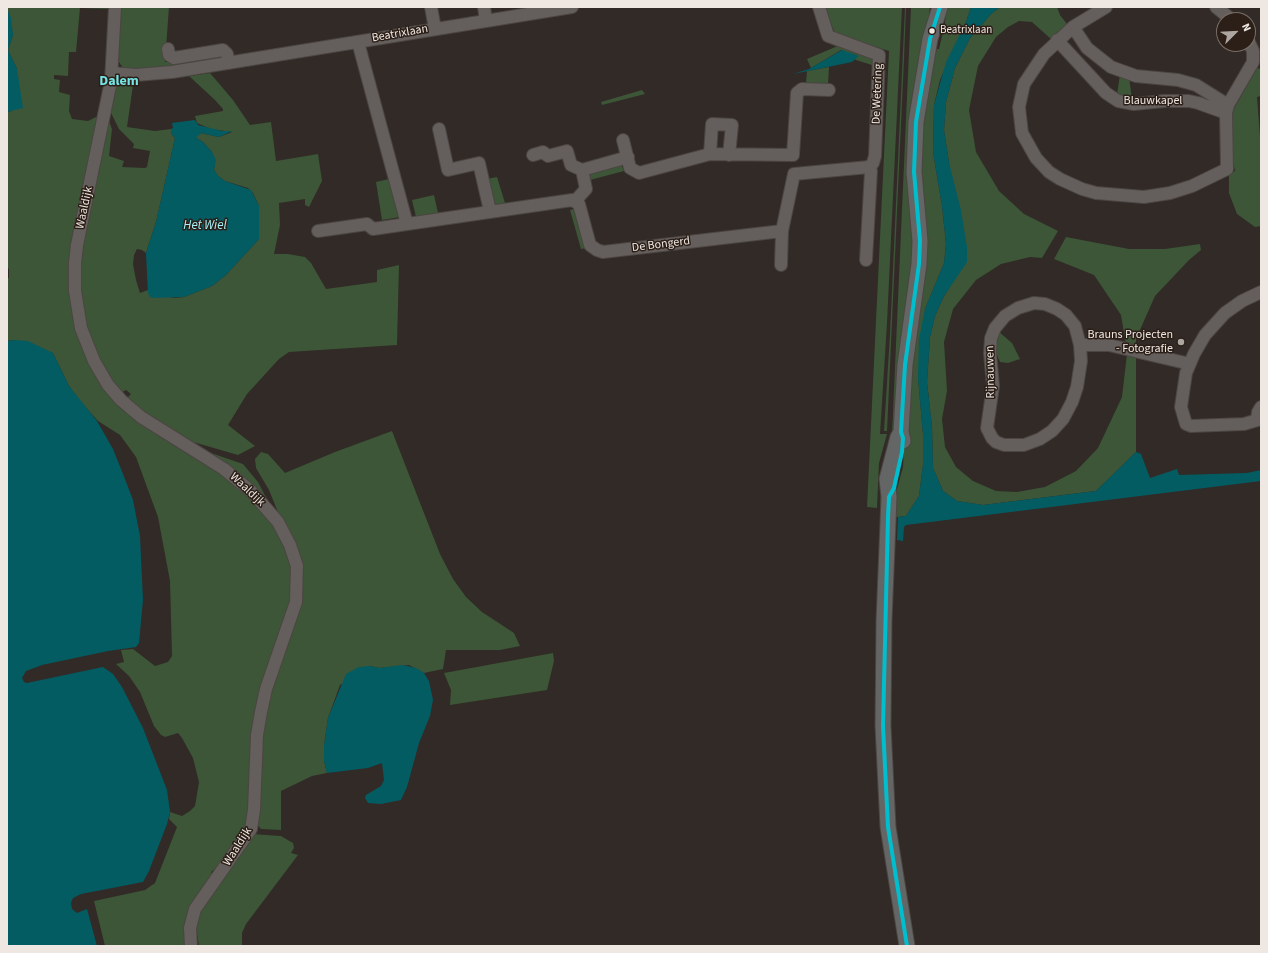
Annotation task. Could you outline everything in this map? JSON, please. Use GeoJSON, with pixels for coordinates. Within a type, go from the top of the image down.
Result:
{"type":"FeatureCollection","features":[{"type":"Feature","properties":{"kind":"main road"},"geometry":{"type":"LineString","coordinates":[[907,946],[888,827],[882,726],[884,614],[889,498],[887,479],[898,437],[901,432],[906,348],[919,264],[920,241],[914,172],[916,122],[930,39],[933,7]]}},
{"type":"Feature","properties":{"kind":"main road"},"geometry":{"type":"LineString","coordinates":[[930,39],[940,7]]}},
{"type":"Feature","properties":{"kind":"street","name":"Waaldijk"},"geometry":{"type":"LineString","coordinates":[[115,7],[112,73],[79,237],[75,264],[77,311],[87,344],[94,361],[108,385],[130,408],[147,421],[224,469],[252,492],[278,522],[290,545],[297,566],[296,602],[266,689],[261,712],[257,735],[254,810],[251,830],[195,909],[190,928],[191,946]]}},
{"type":"Feature","properties":{"kind":"street"},"geometry":{"type":"LineString","coordinates":[[431,7],[435,29]]}},
{"type":"Feature","properties":{"kind":"street"},"geometry":{"type":"LineString","coordinates":[[484,7],[486,21]]}},
{"type":"Feature","properties":{"kind":"street","name":"Beatrixlaan"},"geometry":{"type":"LineString","coordinates":[[112,73],[136,75],[161,73],[567,7]]}},
{"type":"Feature","properties":{"kind":"street","name":"De Wetering"},"geometry":{"type":"LineString","coordinates":[[819,7],[828,36],[879,55],[875,156],[873,163],[869,167],[866,260]]}},
{"type":"Feature","properties":{"kind":"street"},"geometry":{"type":"LineString","coordinates":[[1106,7],[1073,27],[1057,40],[1036,64],[1024,84],[1021,95],[1020,120],[1027,145],[1036,158],[1054,175],[1080,188],[1111,196],[1146,197],[1192,186],[1225,172],[1228,167],[1225,140],[1227,109],[1253,62],[1253,52]]}},
{"type":"Feature","properties":{"kind":"street","name":"Blauwkapel"},"geometry":{"type":"LineString","coordinates":[[1073,27],[1088,48],[1111,67],[1136,76],[1178,80],[1196,85],[1227,109]]}},
{"type":"Feature","properties":{"kind":"street","name":"Blauwkapel"},"geometry":{"type":"LineString","coordinates":[[1057,40],[1106,93],[1118,101],[1134,104],[1164,101],[1188,101],[1227,109]]}},
{"type":"Feature","properties":{"kind":"street"},"geometry":{"type":"LineString","coordinates":[[358,42],[407,224]]}},
{"type":"Feature","properties":{"kind":"street"},"geometry":{"type":"LineString","coordinates":[[168,49],[169,55],[174,58],[223,50],[227,54],[229,63]]}},
{"type":"Feature","properties":{"kind":"street"},"geometry":{"type":"LineString","coordinates":[[781,265],[782,231],[794,174],[792,165],[797,93],[802,89],[829,90]]}},
{"type":"Feature","properties":{"kind":"street"},"geometry":{"type":"LineString","coordinates":[[710,154],[712,124],[732,124],[730,155]]}},
{"type":"Feature","properties":{"kind":"street"},"geometry":{"type":"LineString","coordinates":[[439,129],[448,170],[479,162],[490,211]]}},
{"type":"Feature","properties":{"kind":"street"},"geometry":{"type":"LineString","coordinates":[[623,140],[630,168],[639,173],[710,154],[793,155]]}},
{"type":"Feature","properties":{"kind":"street"},"geometry":{"type":"LineString","coordinates":[[533,155],[543,152],[548,156],[567,151],[571,165],[582,170],[628,157]]}},
{"type":"Feature","properties":{"kind":"street"},"geometry":{"type":"LineString","coordinates":[[794,174],[869,167]]}},
{"type":"Feature","properties":{"kind":"street"},"geometry":{"type":"LineString","coordinates":[[318,231],[367,224],[373,229],[384,228],[490,211],[575,201],[586,189],[582,170]]}},
{"type":"Feature","properties":{"kind":"street","name":"De Bongerd"},"geometry":{"type":"LineString","coordinates":[[575,201],[580,207],[590,245],[603,252],[782,231]]}},
{"type":"Feature","properties":{"kind":"street"},"geometry":{"type":"LineString","coordinates":[[1261,292],[1235,306],[1218,320],[1199,344],[1186,374],[1181,401],[1182,413],[1186,424],[1191,426],[1244,424],[1259,420],[1258,412],[1261,407]]}},
{"type":"Feature","properties":{"kind":"street","name":"Rijnauwen"},"geometry":{"type":"LineString","coordinates":[[1034,303],[1045,304],[1062,312],[1072,321],[1080,345],[1081,361],[1077,387],[1069,408],[1059,424],[1048,434],[1024,445],[1009,446],[996,442],[987,428],[993,386],[989,345],[991,338],[1001,320],[1011,312],[1023,306],[1034,303]]}},
{"type":"Feature","properties":{"kind":"street"},"geometry":{"type":"LineString","coordinates":[[1080,345],[1109,344],[1190,364]]}},
{"type":"Feature","properties":{"kind":"green space"},"geometry":{"type":"Polygon","coordinates":[[[7,7],[112,7],[112,9],[80,8],[76,52],[69,52],[68,76],[54,75],[54,79],[60,80],[59,92],[70,95],[69,111],[72,119],[88,121],[96,117],[102,117],[72,287],[101,379],[205,460],[266,511],[291,554],[295,587],[264,688],[249,821],[222,864],[211,872],[213,875],[188,946],[105,946],[94,901],[145,890],[155,883],[177,827],[169,819],[170,812],[182,816],[195,806],[199,782],[193,758],[182,738],[178,733],[165,737],[161,735],[154,726],[140,692],[129,676],[116,664],[124,662],[121,650],[133,649],[155,666],[168,662],[172,656],[170,581],[158,517],[136,457],[120,435],[98,421],[80,401],[69,386],[53,353],[14,340],[7,341],[7,278],[9,278],[9,269],[7,267],[7,112],[12,111],[17,69],[8,50],[13,35],[7,7]]]}},
{"type":"Feature","properties":{"kind":"green space"},"geometry":{"type":"Polygon","coordinates":[[[119,7],[169,7],[165,62],[201,61],[220,58],[220,61],[153,70],[123,68],[117,59],[119,7]]]}},
{"type":"Feature","properties":{"kind":"green space"},"geometry":{"type":"Polygon","coordinates":[[[825,7],[902,7],[887,323],[880,434],[887,434],[879,463],[877,508],[867,507],[889,51],[835,34],[825,7]]]}},
{"type":"Feature","properties":{"kind":"green space"},"geometry":{"type":"Polygon","coordinates":[[[905,7],[904,59],[887,431],[884,431],[890,334],[905,7]]]}},
{"type":"Feature","properties":{"kind":"green space"},"geometry":{"type":"Polygon","coordinates":[[[911,7],[930,7],[925,43],[915,228],[897,429],[884,509],[880,508],[882,474],[892,434],[911,7]]]}},
{"type":"Feature","properties":{"kind":"green space"},"geometry":{"type":"Polygon","coordinates":[[[946,7],[971,7],[966,22],[940,80],[934,105],[933,152],[942,206],[946,244],[944,263],[925,309],[918,378],[923,434],[923,465],[919,496],[906,516],[898,517],[892,516],[894,500],[903,467],[918,139],[931,67],[937,49],[939,49],[945,23],[946,7]]]}},
{"type":"Feature","properties":{"kind":"green space"},"geometry":{"type":"Polygon","coordinates":[[[1000,7],[1057,7],[1060,15],[1067,24],[1051,39],[1032,22],[1019,21],[1008,27],[996,37],[978,66],[969,110],[976,152],[999,191],[1024,214],[1058,231],[1042,258],[1030,257],[1001,264],[976,280],[953,309],[944,342],[947,391],[942,419],[945,447],[956,467],[973,481],[996,491],[1017,492],[1045,487],[1076,471],[1098,448],[1122,397],[1127,354],[1136,356],[1136,452],[1096,491],[983,505],[957,501],[943,491],[933,468],[932,427],[927,382],[930,337],[935,316],[944,296],[966,262],[944,130],[946,102],[955,68],[970,38],[991,14],[1000,7]]]}},
{"type":"Feature","properties":{"kind":"green space"},"geometry":{"type":"Polygon","coordinates":[[[840,45],[873,58],[872,65],[856,60],[841,50],[811,68],[807,59],[840,45]]]}},
{"type":"Feature","properties":{"kind":"green space"},"geometry":{"type":"Polygon","coordinates":[[[829,67],[828,85],[806,83],[807,71],[829,67]]]}},
{"type":"Feature","properties":{"kind":"green space"},"geometry":{"type":"Polygon","coordinates":[[[1257,68],[1261,69],[1261,96],[1257,97],[1261,149],[1261,226],[1255,227],[1237,214],[1229,193],[1229,174],[1235,171],[1231,153],[1231,114],[1257,68]]]}},
{"type":"Feature","properties":{"kind":"green space"},"geometry":{"type":"Polygon","coordinates":[[[210,73],[233,100],[250,125],[271,122],[276,161],[318,154],[322,181],[309,207],[305,205],[305,199],[279,203],[280,225],[274,254],[288,254],[305,257],[311,263],[326,289],[377,282],[377,270],[399,265],[397,345],[289,352],[279,359],[247,394],[228,425],[255,446],[238,455],[186,440],[125,400],[131,394],[126,390],[121,393],[110,381],[88,339],[78,270],[109,121],[112,129],[109,156],[124,161],[122,167],[147,167],[150,151],[133,148],[134,144],[119,129],[110,111],[116,82],[120,79],[134,78],[127,127],[155,131],[171,129],[171,133],[175,138],[156,222],[146,253],[137,249],[134,255],[133,264],[140,293],[148,290],[148,293],[175,298],[184,297],[212,286],[226,275],[259,239],[259,206],[253,193],[248,188],[225,181],[218,176],[214,170],[215,164],[212,152],[203,142],[196,138],[196,136],[201,133],[219,137],[232,132],[211,129],[197,123],[195,116],[223,111],[215,100],[189,76],[210,73]]]}},
{"type":"Feature","properties":{"kind":"green space"},"geometry":{"type":"Polygon","coordinates":[[[1120,74],[1129,77],[1132,99],[1117,95],[1120,74]]]}},
{"type":"Feature","properties":{"kind":"green space"},"geometry":{"type":"Polygon","coordinates":[[[642,90],[645,94],[602,105],[601,102],[642,90]]]}},
{"type":"Feature","properties":{"kind":"green space"},"geometry":{"type":"Polygon","coordinates":[[[621,164],[624,171],[590,180],[587,174],[621,164]]]}},
{"type":"Feature","properties":{"kind":"green space"},"geometry":{"type":"Polygon","coordinates":[[[497,177],[505,203],[493,206],[486,179],[497,177]]]}},
{"type":"Feature","properties":{"kind":"green space"},"geometry":{"type":"Polygon","coordinates":[[[389,179],[400,217],[382,220],[376,182],[389,179]]]}},
{"type":"Feature","properties":{"kind":"green space"},"geometry":{"type":"Polygon","coordinates":[[[434,195],[438,213],[416,217],[412,200],[434,195]]]}},
{"type":"Feature","properties":{"kind":"green space"},"geometry":{"type":"Polygon","coordinates":[[[574,209],[586,248],[581,249],[570,210],[574,209]]]}},
{"type":"Feature","properties":{"kind":"green space"},"geometry":{"type":"Polygon","coordinates":[[[1066,237],[1129,249],[1165,249],[1200,244],[1201,250],[1189,260],[1155,296],[1136,339],[1136,346],[1126,345],[1121,315],[1094,275],[1054,259],[1066,237]]]}},
{"type":"Feature","properties":{"kind":"green space"},"geometry":{"type":"Polygon","coordinates":[[[998,331],[1012,343],[1020,359],[1008,363],[1000,362],[997,355],[997,339],[995,338],[998,331]]]}},
{"type":"Feature","properties":{"kind":"green space"},"geometry":{"type":"Polygon","coordinates":[[[392,431],[440,554],[453,579],[466,597],[482,612],[514,633],[520,646],[500,650],[446,650],[443,669],[424,673],[409,665],[379,668],[370,666],[340,685],[328,718],[324,746],[324,761],[327,773],[312,776],[281,791],[281,830],[261,829],[257,824],[265,709],[300,597],[281,520],[269,490],[256,468],[255,459],[261,452],[268,454],[285,473],[335,452],[392,431]]]}},
{"type":"Feature","properties":{"kind":"green space"},"geometry":{"type":"Polygon","coordinates":[[[208,452],[243,464],[258,482],[271,507],[208,452]]]}},
{"type":"Feature","properties":{"kind":"green space"},"geometry":{"type":"Polygon","coordinates":[[[553,653],[554,661],[547,690],[450,705],[451,690],[444,673],[553,653]]]}},
{"type":"Feature","properties":{"kind":"green space"},"geometry":{"type":"Polygon","coordinates":[[[252,834],[281,836],[293,843],[294,848],[291,853],[298,855],[246,924],[242,933],[242,946],[199,946],[196,927],[198,910],[252,834]]]}},
{"type":"Feature","properties":{"kind":"water"},"geometry":{"type":"Polygon","coordinates":[[[971,7],[1000,7],[991,14],[970,38],[955,68],[946,102],[944,130],[949,163],[961,210],[967,247],[967,262],[944,296],[935,316],[930,337],[927,382],[932,427],[933,468],[943,491],[957,501],[983,505],[1096,491],[1136,452],[1141,454],[1150,478],[1177,469],[1179,475],[1247,473],[1261,470],[1261,481],[906,525],[904,527],[903,541],[897,540],[898,517],[906,516],[919,496],[923,465],[923,434],[918,378],[919,339],[925,309],[944,263],[946,244],[942,206],[933,152],[934,105],[946,62],[966,22],[971,7]]]}},
{"type":"Feature","properties":{"kind":"water"},"geometry":{"type":"Polygon","coordinates":[[[7,8],[11,18],[13,35],[8,50],[17,69],[23,108],[7,112],[7,8]]]}},
{"type":"Feature","properties":{"kind":"water"},"geometry":{"type":"Polygon","coordinates":[[[842,50],[859,56],[852,62],[793,74],[809,69],[842,50]]]}},
{"type":"Feature","properties":{"kind":"water","name":"Het Wiel"},"geometry":{"type":"Polygon","coordinates":[[[195,120],[198,125],[222,131],[232,131],[219,137],[201,133],[196,138],[203,142],[212,152],[216,160],[214,170],[218,176],[225,181],[251,190],[259,206],[259,239],[226,275],[212,286],[184,297],[154,298],[150,297],[148,293],[146,253],[156,222],[175,138],[171,133],[171,129],[173,128],[172,123],[195,120]]]}},
{"type":"Feature","properties":{"kind":"water"},"geometry":{"type":"Polygon","coordinates":[[[7,341],[28,341],[53,353],[69,386],[97,421],[113,449],[133,500],[140,536],[143,600],[139,643],[136,647],[108,651],[42,665],[26,671],[22,678],[24,682],[27,683],[103,667],[113,674],[122,687],[143,728],[167,790],[170,812],[167,824],[149,871],[143,882],[81,894],[73,898],[71,903],[72,909],[77,913],[87,909],[97,946],[7,946],[7,341]]]}},
{"type":"Feature","properties":{"kind":"water"},"geometry":{"type":"Polygon","coordinates":[[[403,665],[416,668],[424,673],[429,681],[433,700],[430,716],[419,743],[407,787],[401,800],[381,804],[368,803],[365,798],[366,795],[381,786],[384,780],[382,763],[368,768],[327,773],[324,761],[324,746],[328,718],[346,674],[359,667],[370,666],[379,668],[403,665]]]}},
{"type":"Feature","properties":{"kind":"transit line"},"geometry":{"type":"LineString","coordinates":[[907,946],[888,827],[883,726],[888,517],[889,497],[894,488],[902,452],[903,438],[901,432],[905,365],[919,264],[920,241],[914,172],[916,122],[930,39],[940,7]]}},
{"type":"Feature","properties":{"kind":"place","name":"Beatrixlaan"},"geometry":{"type":"Point","coordinates":[932,31]}},
{"type":"Feature","properties":{"kind":"place","name":"Brauns Projecten - Fotografie"},"geometry":{"type":"Point","coordinates":[1181,342]}},
{"type":"Feature","properties":{"kind":"district","name":"Dalem"},"geometry":{"type":"Point","coordinates":[119,82]}}]}
